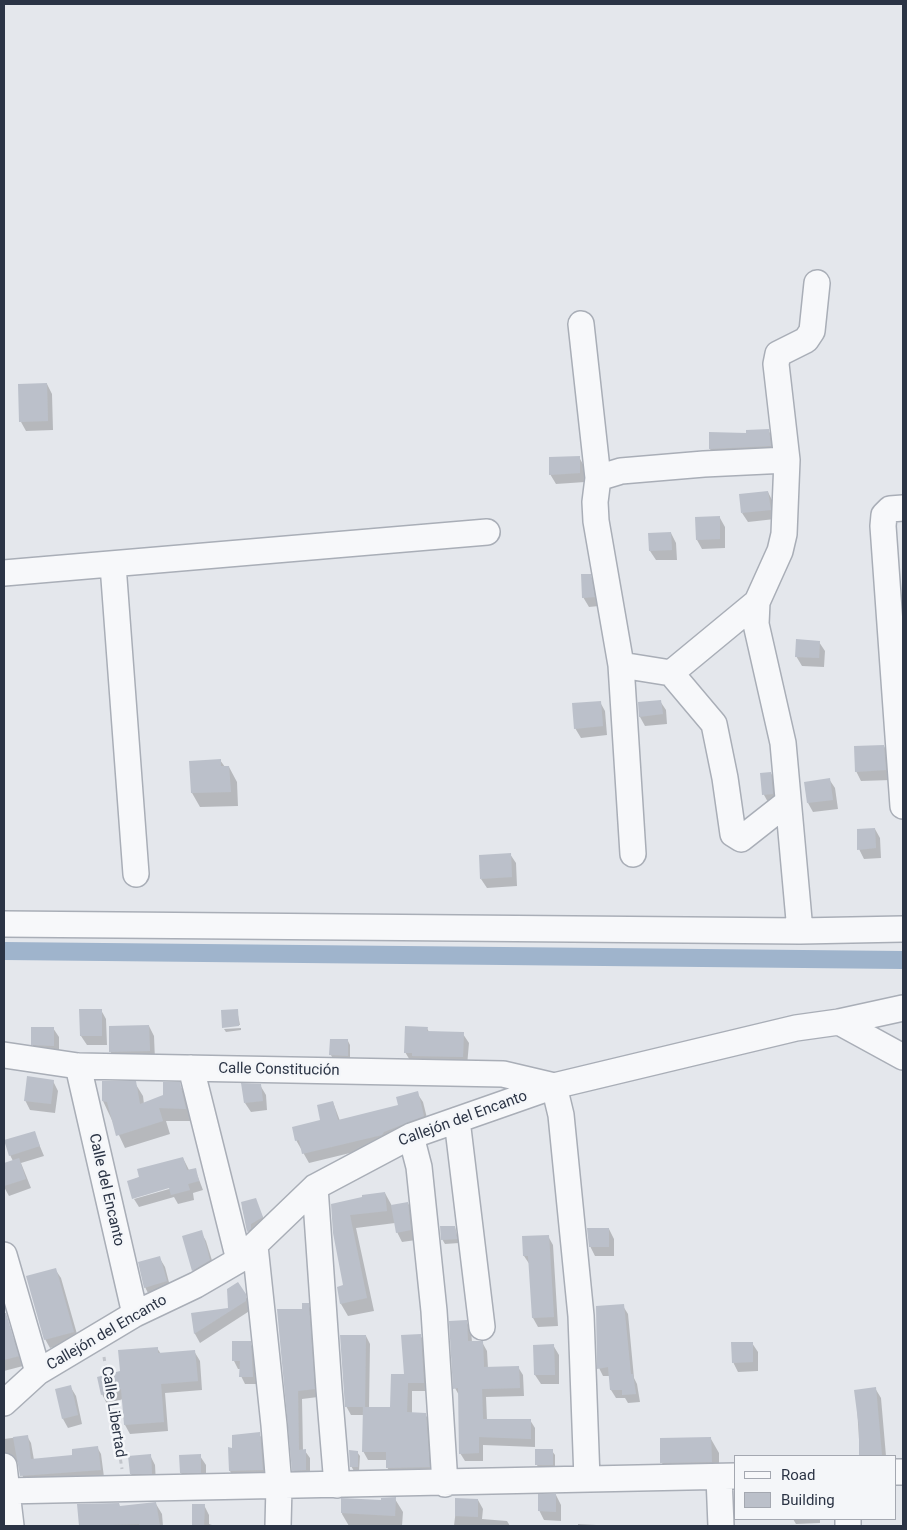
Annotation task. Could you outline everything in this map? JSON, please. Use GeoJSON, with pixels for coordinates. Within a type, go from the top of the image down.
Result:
{"type":"FeatureCollection","features":[{"type":"Feature","properties":{"kind":"street"},"geometry":{"type":"LineString","coordinates":[[800,931],[783,743],[756,624],[757,602],[780,551],[784,534],[787,460],[776,364],[778,354],[806,340],[812,331],[818,283]]}},
{"type":"Feature","properties":{"kind":"street"},"geometry":{"type":"LineString","coordinates":[[581,324],[598,478],[595,502],[596,521],[621,665],[633,854]]}},
{"type":"Feature","properties":{"kind":"street"},"geometry":{"type":"LineString","coordinates":[[598,478],[630,470],[787,460]]}},
{"type":"Feature","properties":{"kind":"street"},"geometry":{"type":"LineString","coordinates":[[903,508],[890,509],[884,515],[883,526],[900,706],[903,806]]}},
{"type":"Feature","properties":{"kind":"street"},"geometry":{"type":"LineString","coordinates":[[4,573],[487,532]]}},
{"type":"Feature","properties":{"kind":"street"},"geometry":{"type":"LineString","coordinates":[[113,565],[136,874]]}},
{"type":"Feature","properties":{"kind":"street"},"geometry":{"type":"LineString","coordinates":[[671,673],[757,602]]}},
{"type":"Feature","properties":{"kind":"street"},"geometry":{"type":"LineString","coordinates":[[621,665],[671,673],[714,724],[725,778],[733,834],[741,839],[788,802]]}},
{"type":"Feature","properties":{"kind":"street"},"geometry":{"type":"LineString","coordinates":[[4,924],[800,931],[903,929]]}},
{"type":"Feature","properties":{"kind":"street","name":"Callejón del Encanto"},"geometry":{"type":"LineString","coordinates":[[4,1403],[38,1372],[135,1314],[196,1284],[247,1253],[316,1187],[411,1136],[554,1086],[796,1028],[839,1022],[903,1008]]}},
{"type":"Feature","properties":{"kind":"street"},"geometry":{"type":"LineString","coordinates":[[839,1022],[903,1057]]}},
{"type":"Feature","properties":{"kind":"street","name":"Calle Constitución"},"geometry":{"type":"LineString","coordinates":[[4,1055],[78,1066],[503,1074],[554,1086]]}},
{"type":"Feature","properties":{"kind":"street","name":"Calle del Encanto"},"geometry":{"type":"LineString","coordinates":[[78,1066],[135,1314]]}},
{"type":"Feature","properties":{"kind":"street"},"geometry":{"type":"LineString","coordinates":[[191,1068],[247,1253],[279,1486],[278,1526]]}},
{"type":"Feature","properties":{"kind":"street"},"geometry":{"type":"LineString","coordinates":[[554,1086],[560,1115],[581,1316],[587,1479]]}},
{"type":"Feature","properties":{"kind":"street"},"geometry":{"type":"LineString","coordinates":[[457,1120],[482,1327]]}},
{"type":"Feature","properties":{"kind":"street"},"geometry":{"type":"LineString","coordinates":[[411,1136],[422,1191],[434,1311],[445,1484]]}},
{"type":"Feature","properties":{"kind":"street"},"geometry":{"type":"LineString","coordinates":[[316,1187],[326,1351],[338,1485]]}},
{"type":"Feature","properties":{"kind":"street"},"geometry":{"type":"LineString","coordinates":[[4,1255],[38,1372]]}},
{"type":"Feature","properties":{"kind":"street"},"geometry":{"type":"LineString","coordinates":[[4,1466],[5,1491],[11,1526]]}},
{"type":"Feature","properties":{"kind":"street"},"geometry":{"type":"LineString","coordinates":[[5,1491],[445,1484],[728,1476],[721,1526]]}},
{"type":"Feature","properties":{"kind":"path","name":"Calle Libertad"},"geometry":{"type":"LineString","coordinates":[[100,1336],[126,1489]]}},
{"type":"Feature","properties":{"kind":"building"},"geometry":{"type":"Polygon","coordinates":[[[47,383],[48,421],[19,422],[18,384],[47,383]]]}},
{"type":"Feature","properties":{"kind":"building"},"geometry":{"type":"Polygon","coordinates":[[[769,429],[771,446],[709,449],[709,432],[746,433],[746,430],[769,429]]]}},
{"type":"Feature","properties":{"kind":"building"},"geometry":{"type":"Polygon","coordinates":[[[580,456],[580,473],[549,475],[549,457],[580,456]]]}},
{"type":"Feature","properties":{"kind":"building"},"geometry":{"type":"Polygon","coordinates":[[[768,491],[771,510],[741,513],[739,494],[768,491]]]}},
{"type":"Feature","properties":{"kind":"building"},"geometry":{"type":"Polygon","coordinates":[[[720,516],[720,539],[696,540],[695,517],[720,516]]]}},
{"type":"Feature","properties":{"kind":"building"},"geometry":{"type":"Polygon","coordinates":[[[671,532],[672,550],[649,551],[648,533],[671,532]]]}},
{"type":"Feature","properties":{"kind":"building"},"geometry":{"type":"Polygon","coordinates":[[[581,574],[591,574],[595,597],[582,598],[581,574]]]}},
{"type":"Feature","properties":{"kind":"building"},"geometry":{"type":"Polygon","coordinates":[[[796,639],[820,641],[819,658],[795,657],[796,639]]]}},
{"type":"Feature","properties":{"kind":"building"},"geometry":{"type":"Polygon","coordinates":[[[661,700],[663,714],[639,717],[638,702],[661,700]]]}},
{"type":"Feature","properties":{"kind":"building"},"geometry":{"type":"Polygon","coordinates":[[[601,701],[603,726],[574,729],[572,703],[601,701]]]}},
{"type":"Feature","properties":{"kind":"building"},"geometry":{"type":"Polygon","coordinates":[[[884,745],[886,770],[855,772],[854,746],[884,745]]]}},
{"type":"Feature","properties":{"kind":"building"},"geometry":{"type":"Polygon","coordinates":[[[221,759],[221,766],[229,766],[231,792],[191,793],[189,761],[221,759]]]}},
{"type":"Feature","properties":{"kind":"building"},"geometry":{"type":"Polygon","coordinates":[[[771,772],[773,794],[762,795],[760,773],[771,772]]]}},
{"type":"Feature","properties":{"kind":"building"},"geometry":{"type":"Polygon","coordinates":[[[830,778],[833,800],[807,803],[804,782],[830,778]]]}},
{"type":"Feature","properties":{"kind":"building"},"geometry":{"type":"Polygon","coordinates":[[[875,828],[876,848],[857,850],[857,829],[875,828]]]}},
{"type":"Feature","properties":{"kind":"building"},"geometry":{"type":"Polygon","coordinates":[[[511,853],[512,877],[480,879],[479,855],[511,853]]]}},
{"type":"Feature","properties":{"kind":"building"},"geometry":{"type":"Polygon","coordinates":[[[79,1009],[102,1009],[102,1036],[80,1036],[79,1009]]]}},
{"type":"Feature","properties":{"kind":"building"},"geometry":{"type":"Polygon","coordinates":[[[238,1009],[239,1026],[222,1028],[221,1010],[238,1009]]]}},
{"type":"Feature","properties":{"kind":"building"},"geometry":{"type":"Polygon","coordinates":[[[149,1025],[150,1051],[109,1052],[109,1026],[149,1025]]]}},
{"type":"Feature","properties":{"kind":"building"},"geometry":{"type":"Polygon","coordinates":[[[405,1026],[428,1027],[427,1031],[464,1032],[463,1057],[412,1056],[412,1053],[404,1053],[405,1026]]]}},
{"type":"Feature","properties":{"kind":"building"},"geometry":{"type":"Polygon","coordinates":[[[31,1027],[54,1027],[54,1046],[31,1045],[31,1027]]]}},
{"type":"Feature","properties":{"kind":"building"},"geometry":{"type":"Polygon","coordinates":[[[330,1039],[348,1039],[348,1056],[329,1055],[330,1039]]]}},
{"type":"Feature","properties":{"kind":"building"},"geometry":{"type":"Polygon","coordinates":[[[27,1076],[54,1080],[51,1104],[24,1101],[27,1076]]]}},
{"type":"Feature","properties":{"kind":"building"},"geometry":{"type":"Polygon","coordinates":[[[102,1081],[136,1081],[140,1104],[163,1095],[163,1082],[180,1082],[186,1109],[159,1108],[163,1121],[116,1136],[107,1102],[102,1101],[102,1081]]]}},
{"type":"Feature","properties":{"kind":"building"},"geometry":{"type":"Polygon","coordinates":[[[241,1083],[261,1084],[263,1101],[244,1103],[241,1083]]]}},
{"type":"Feature","properties":{"kind":"building"},"geometry":{"type":"Polygon","coordinates":[[[418,1091],[424,1116],[384,1132],[382,1135],[302,1154],[299,1140],[295,1141],[292,1127],[320,1120],[317,1105],[333,1101],[338,1120],[398,1105],[396,1097],[418,1091]]]}},
{"type":"Feature","properties":{"kind":"building"},"geometry":{"type":"Polygon","coordinates":[[[35,1131],[40,1146],[9,1156],[4,1140],[35,1131]]]}},
{"type":"Feature","properties":{"kind":"building"},"geometry":{"type":"Polygon","coordinates":[[[183,1157],[187,1170],[196,1168],[199,1181],[188,1184],[190,1190],[171,1195],[169,1188],[132,1199],[127,1181],[139,1177],[137,1169],[183,1157]]]}},
{"type":"Feature","properties":{"kind":"building"},"geometry":{"type":"Polygon","coordinates":[[[19,1158],[26,1179],[4,1186],[4,1163],[19,1158]]]}},
{"type":"Feature","properties":{"kind":"building"},"geometry":{"type":"Polygon","coordinates":[[[385,1192],[387,1211],[350,1215],[367,1298],[340,1304],[337,1287],[343,1285],[333,1233],[331,1204],[362,1197],[362,1195],[385,1192]]]}},
{"type":"Feature","properties":{"kind":"building"},"geometry":{"type":"Polygon","coordinates":[[[256,1198],[263,1217],[251,1224],[251,1229],[247,1232],[241,1202],[256,1198]]]}},
{"type":"Feature","properties":{"kind":"building"},"geometry":{"type":"Polygon","coordinates":[[[408,1202],[411,1230],[396,1233],[391,1205],[408,1202]]]}},
{"type":"Feature","properties":{"kind":"building"},"geometry":{"type":"Polygon","coordinates":[[[440,1226],[455,1226],[457,1239],[441,1240],[440,1226]]]}},
{"type":"Feature","properties":{"kind":"building"},"geometry":{"type":"Polygon","coordinates":[[[587,1228],[609,1228],[609,1247],[589,1247],[587,1228]]]}},
{"type":"Feature","properties":{"kind":"building"},"geometry":{"type":"Polygon","coordinates":[[[202,1230],[210,1260],[192,1271],[182,1236],[202,1230]]]}},
{"type":"Feature","properties":{"kind":"building"},"geometry":{"type":"Polygon","coordinates":[[[549,1235],[554,1317],[532,1318],[528,1256],[523,1256],[522,1236],[549,1235]]]}},
{"type":"Feature","properties":{"kind":"building"},"geometry":{"type":"Polygon","coordinates":[[[160,1256],[167,1281],[144,1288],[138,1262],[160,1256]]]}},
{"type":"Feature","properties":{"kind":"building"},"geometry":{"type":"Polygon","coordinates":[[[56,1268],[74,1332],[44,1340],[26,1276],[56,1268]]]}},
{"type":"Feature","properties":{"kind":"building"},"geometry":{"type":"Polygon","coordinates":[[[238,1282],[246,1294],[246,1301],[194,1334],[191,1313],[228,1308],[227,1289],[238,1282]]]}},
{"type":"Feature","properties":{"kind":"building"},"geometry":{"type":"Polygon","coordinates":[[[302,1303],[309,1303],[315,1389],[298,1391],[299,1450],[306,1449],[306,1470],[292,1471],[277,1309],[302,1309],[302,1303]]]}},
{"type":"Feature","properties":{"kind":"building"},"geometry":{"type":"Polygon","coordinates":[[[624,1304],[631,1374],[633,1374],[636,1394],[622,1395],[622,1390],[610,1390],[608,1367],[597,1369],[596,1306],[624,1304]]]}},
{"type":"Feature","properties":{"kind":"building"},"geometry":{"type":"Polygon","coordinates":[[[4,1313],[6,1313],[19,1356],[4,1360],[4,1313]]]}},
{"type":"Feature","properties":{"kind":"building"},"geometry":{"type":"Polygon","coordinates":[[[467,1320],[468,1341],[483,1341],[484,1367],[519,1366],[520,1388],[482,1389],[483,1419],[531,1419],[531,1439],[479,1437],[479,1453],[459,1454],[458,1388],[453,1389],[449,1321],[467,1320]]]}},
{"type":"Feature","properties":{"kind":"building"},"geometry":{"type":"Polygon","coordinates":[[[421,1334],[424,1383],[408,1383],[407,1412],[426,1413],[430,1467],[386,1468],[386,1452],[362,1452],[363,1407],[345,1407],[340,1335],[366,1335],[365,1407],[390,1407],[391,1374],[404,1374],[401,1335],[421,1334]]]}},
{"type":"Feature","properties":{"kind":"building"},"geometry":{"type":"Polygon","coordinates":[[[232,1341],[251,1341],[253,1377],[239,1377],[240,1361],[232,1361],[232,1341]]]}},
{"type":"Feature","properties":{"kind":"building"},"geometry":{"type":"Polygon","coordinates":[[[731,1342],[753,1342],[753,1362],[732,1363],[731,1342]]]}},
{"type":"Feature","properties":{"kind":"building"},"geometry":{"type":"Polygon","coordinates":[[[554,1344],[555,1375],[534,1375],[533,1345],[554,1344]]]}},
{"type":"Feature","properties":{"kind":"building"},"geometry":{"type":"Polygon","coordinates":[[[158,1347],[158,1353],[195,1350],[198,1381],[161,1384],[164,1422],[124,1425],[121,1389],[101,1395],[97,1377],[120,1371],[118,1350],[158,1347]]]}},
{"type":"Feature","properties":{"kind":"building"},"geometry":{"type":"Polygon","coordinates":[[[71,1385],[78,1415],[62,1419],[55,1389],[71,1385]]]}},
{"type":"Feature","properties":{"kind":"building"},"geometry":{"type":"Polygon","coordinates":[[[876,1387],[882,1455],[859,1455],[859,1428],[854,1390],[876,1387]]]}},
{"type":"Feature","properties":{"kind":"building"},"geometry":{"type":"Polygon","coordinates":[[[260,1432],[263,1470],[229,1471],[228,1447],[232,1448],[232,1435],[260,1432]]]}},
{"type":"Feature","properties":{"kind":"building"},"geometry":{"type":"Polygon","coordinates":[[[28,1435],[31,1459],[72,1455],[72,1449],[98,1446],[101,1470],[20,1476],[13,1437],[28,1435]]]}},
{"type":"Feature","properties":{"kind":"building"},"geometry":{"type":"Polygon","coordinates":[[[711,1437],[712,1462],[660,1463],[660,1438],[711,1437]]]}},
{"type":"Feature","properties":{"kind":"building"},"geometry":{"type":"Polygon","coordinates":[[[535,1449],[553,1449],[553,1465],[535,1465],[535,1449]]]}},
{"type":"Feature","properties":{"kind":"building"},"geometry":{"type":"Polygon","coordinates":[[[349,1450],[358,1451],[358,1467],[350,1467],[349,1450]]]}},
{"type":"Feature","properties":{"kind":"building"},"geometry":{"type":"Polygon","coordinates":[[[151,1454],[152,1474],[130,1474],[128,1456],[151,1454]]]}},
{"type":"Feature","properties":{"kind":"building"},"geometry":{"type":"Polygon","coordinates":[[[201,1454],[201,1473],[180,1473],[179,1455],[201,1454]]]}},
{"type":"Feature","properties":{"kind":"building"},"geometry":{"type":"Polygon","coordinates":[[[538,1494],[556,1494],[556,1512],[538,1511],[538,1494]]]}},
{"type":"Feature","properties":{"kind":"building"},"geometry":{"type":"Polygon","coordinates":[[[396,1497],[395,1516],[341,1513],[341,1498],[381,1500],[381,1498],[396,1497]]]}},
{"type":"Feature","properties":{"kind":"building"},"geometry":{"type":"Polygon","coordinates":[[[455,1498],[478,1499],[478,1517],[455,1516],[455,1498]]]}},
{"type":"Feature","properties":{"kind":"building"},"geometry":{"type":"Polygon","coordinates":[[[156,1502],[160,1526],[139,1526],[139,1524],[79,1526],[77,1504],[119,1503],[120,1506],[156,1502]]]}},
{"type":"Feature","properties":{"kind":"building"},"geometry":{"type":"Polygon","coordinates":[[[192,1504],[205,1504],[204,1526],[192,1526],[192,1504]]]}},
{"type":"Feature","properties":{"kind":"waterway"},"geometry":{"type":"LineString","coordinates":[[4,951],[903,960]]}}]}
